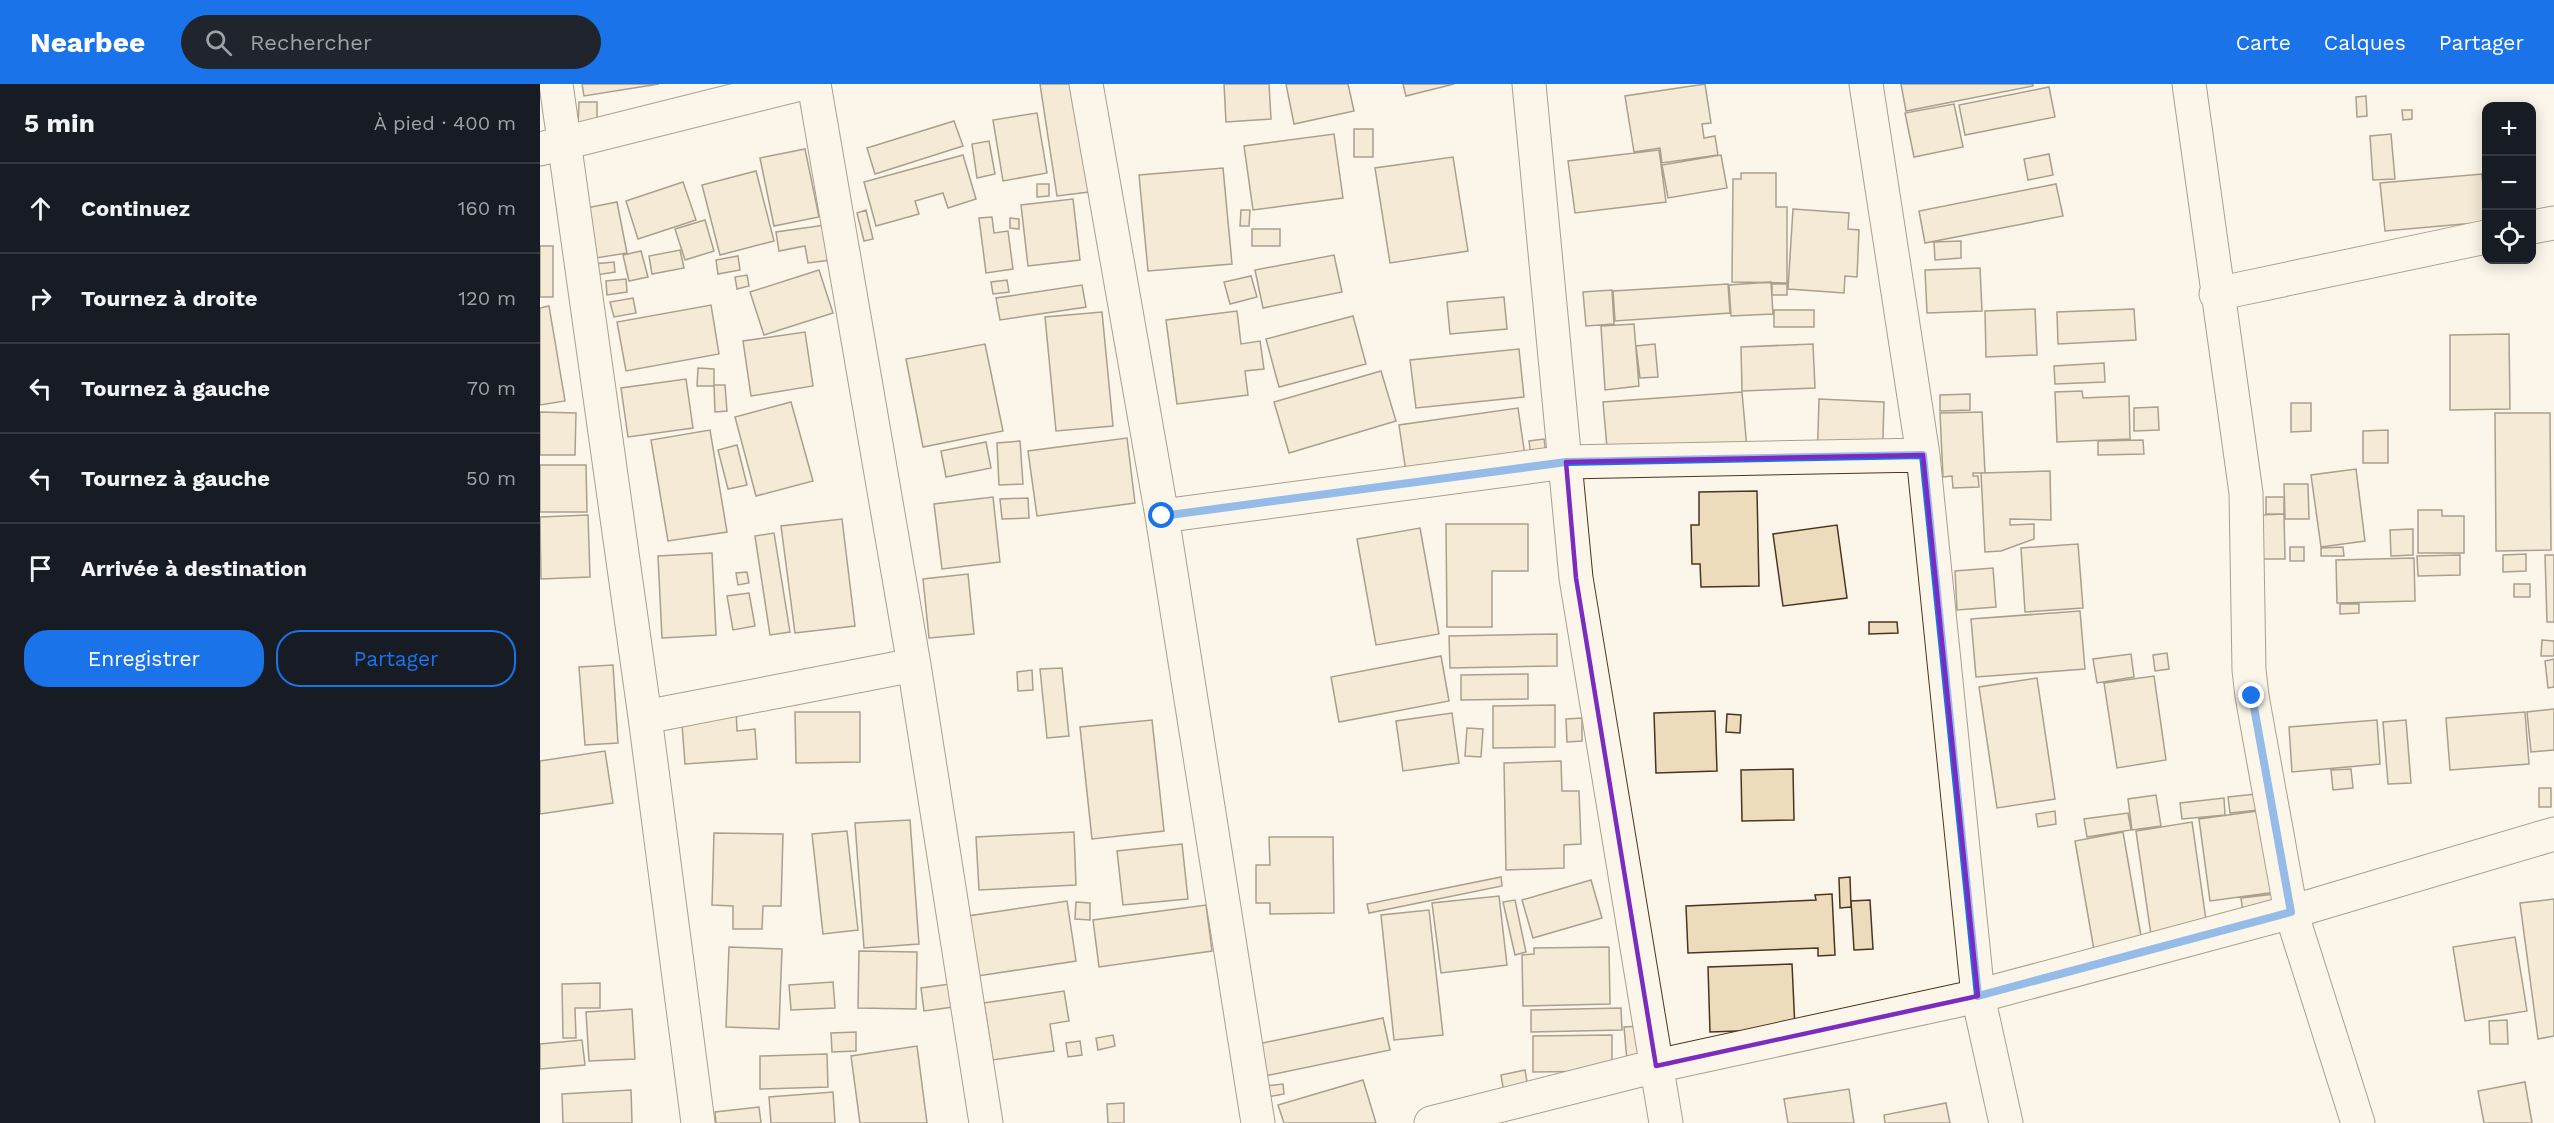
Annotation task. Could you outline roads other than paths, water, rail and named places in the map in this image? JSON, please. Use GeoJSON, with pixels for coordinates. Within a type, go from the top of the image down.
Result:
{"type":"FeatureCollection","features":[{"type":"Feature","properties":{"kind":"street"},"geometry":{"type":"LineString","coordinates":[[556,84],[552,146],[645,717],[698,1123]]}},
{"type":"Feature","properties":{"kind":"street"},"geometry":{"type":"LineString","coordinates":[[552,146],[800,84]]}},
{"type":"Feature","properties":{"kind":"street"},"geometry":{"type":"LineString","coordinates":[[814,84],[914,665],[986,1123]]}},
{"type":"Feature","properties":{"kind":"street"},"geometry":{"type":"LineString","coordinates":[[1086,84],[1162,516],[1258,1123]]}},
{"type":"Feature","properties":{"kind":"street"},"geometry":{"type":"LineString","coordinates":[[1529,84],[1576,578],[1666,1123]]}},
{"type":"Feature","properties":{"kind":"street"},"geometry":{"type":"LineString","coordinates":[[1866,84],[1923,455],[1978,996],[2006,1123]]}},
{"type":"Feature","properties":{"kind":"street"},"geometry":{"type":"LineString","coordinates":[[2189,84],[2216,294],[2246,493],[2249,670],[2291,912],[2358,1123]]}},
{"type":"Feature","properties":{"kind":"street"},"geometry":{"type":"LineString","coordinates":[[2536,227],[2554,223]]}},
{"type":"Feature","properties":{"kind":"street"},"geometry":{"type":"LineString","coordinates":[[2216,294],[2482,238]]}},
{"type":"Feature","properties":{"kind":"street"},"geometry":{"type":"LineString","coordinates":[[1162,516],[1566,462],[1923,455]]}},
{"type":"Feature","properties":{"kind":"street"},"geometry":{"type":"LineString","coordinates":[[645,717],[914,665]]}},
{"type":"Feature","properties":{"kind":"street"},"geometry":{"type":"LineString","coordinates":[[1431,1123],[1656,1066],[1978,996],[2291,912],[2554,834]]}}]}
